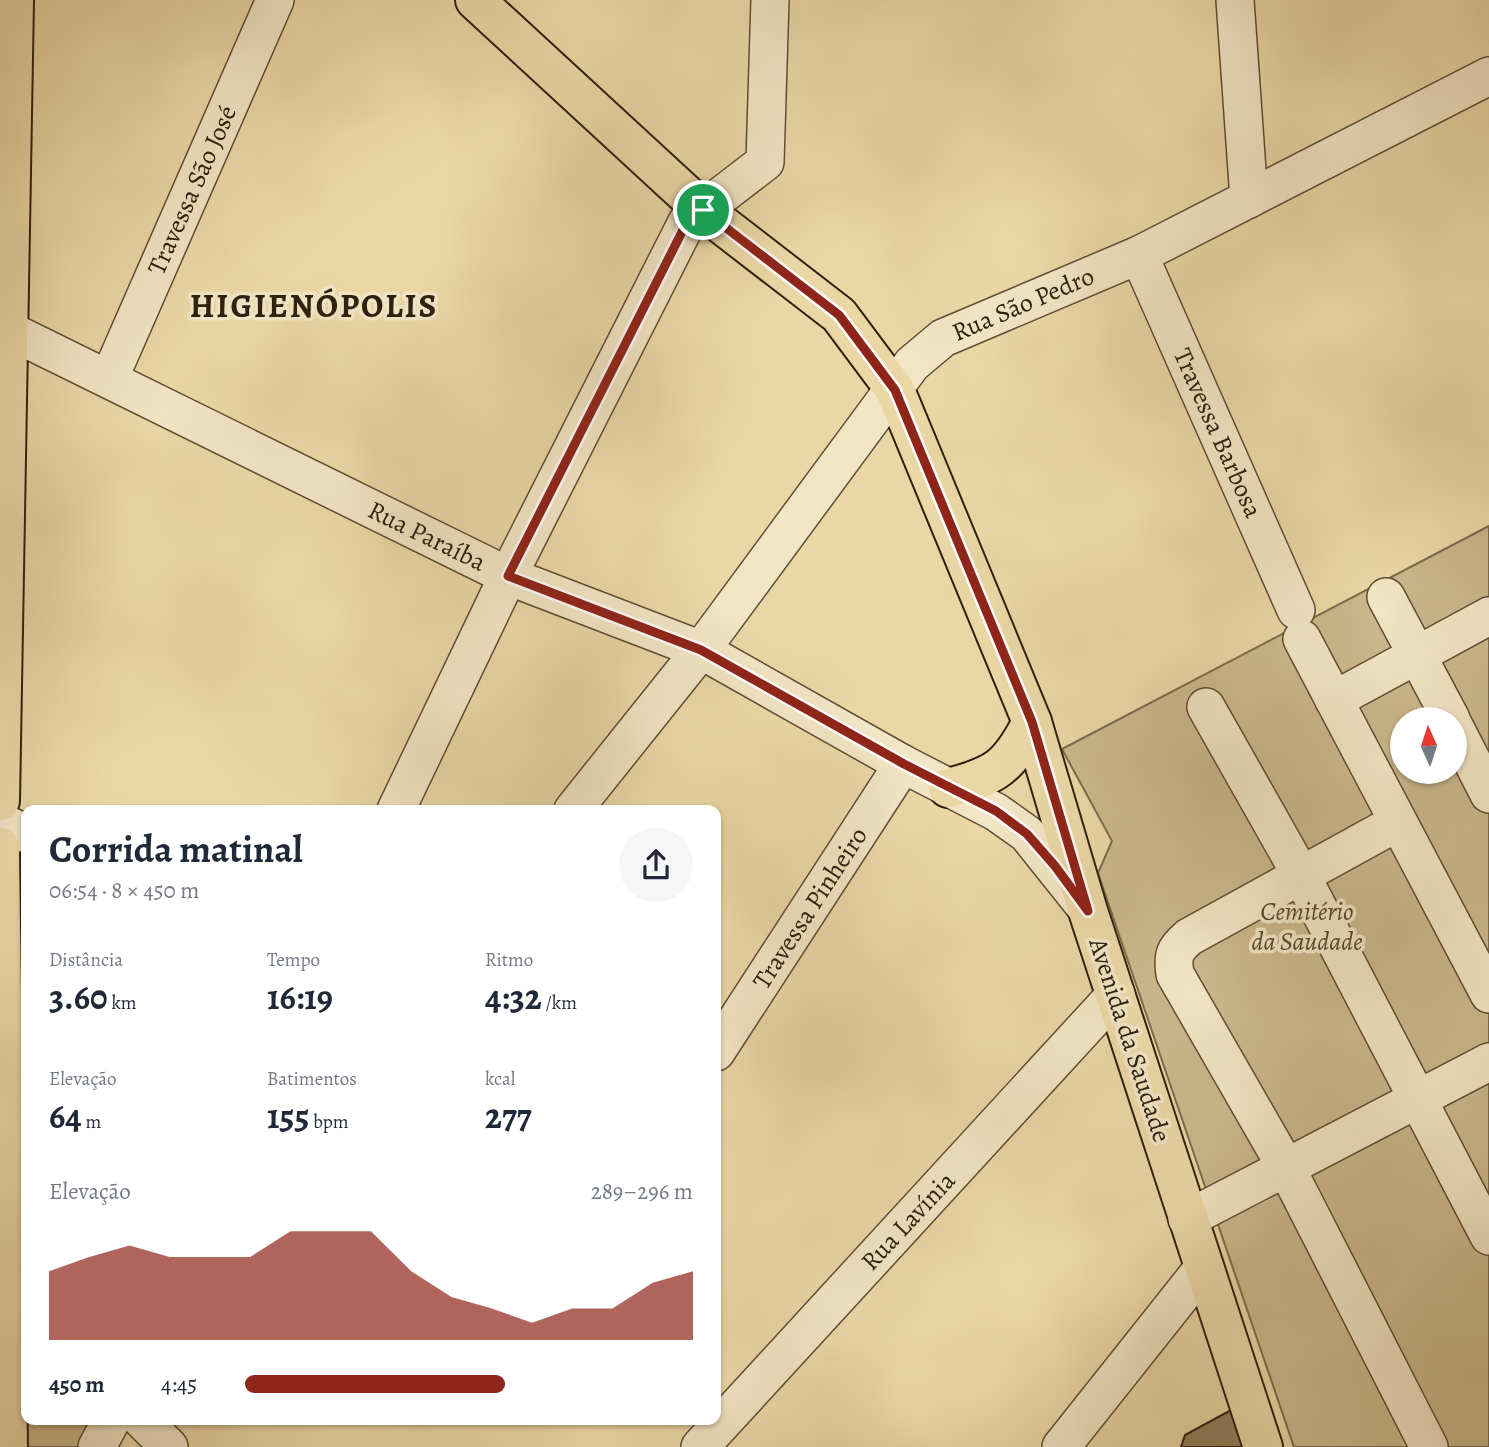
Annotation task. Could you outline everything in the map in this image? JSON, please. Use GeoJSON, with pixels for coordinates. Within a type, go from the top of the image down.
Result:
{"type":"FeatureCollection","features":[{"type":"Feature","properties":{"kind":"main road"},"geometry":{"type":"LineString","coordinates":[[0,801],[4,328],[14,0]]}},
{"type":"Feature","properties":{"kind":"main road","name":"Avenida da Saudade"},"geometry":{"type":"LineString","coordinates":[[475,0],[703,210],[839,315],[895,390],[1032,722],[1088,911],[1263,1447]]}},
{"type":"Feature","properties":{"kind":"main road"},"geometry":{"type":"LineString","coordinates":[[948,788],[976,780],[997,770],[1016,754],[1032,722]]}},
{"type":"Feature","properties":{"kind":"main road"},"geometry":{"type":"LineString","coordinates":[[0,847],[11,1336],[8,1447]]}},
{"type":"Feature","properties":{"kind":"street","name":"Travessa São José"},"geometry":{"type":"LineString","coordinates":[[109,379],[275,0]]}},
{"type":"Feature","properties":{"kind":"street"},"geometry":{"type":"LineString","coordinates":[[398,805],[508,576],[687,222],[765,162],[770,0]]}},
{"type":"Feature","properties":{"kind":"street"},"geometry":{"type":"LineString","coordinates":[[1235,0],[1249,199]]}},
{"type":"Feature","properties":{"kind":"street","name":"Rua São Pedro"},"geometry":{"type":"LineString","coordinates":[[577,805],[701,650],[912,364],[943,338],[1139,255],[1489,76]]}},
{"type":"Feature","properties":{"kind":"street","name":"Travessa Barbosa"},"geometry":{"type":"LineString","coordinates":[[1139,255],[1334,700],[1489,994]]}},
{"type":"Feature","properties":{"kind":"street","name":"Rua Paraíba"},"geometry":{"type":"LineString","coordinates":[[4,328],[508,576],[701,650],[904,764],[996,811],[1027,834],[1088,911]]}},
{"type":"Feature","properties":{"kind":"street"},"geometry":{"type":"LineString","coordinates":[[1386,597],[1445,707]]}},
{"type":"Feature","properties":{"kind":"street"},"geometry":{"type":"LineString","coordinates":[[1334,700],[1418,657],[1489,616]]}},
{"type":"Feature","properties":{"kind":"street"},"geometry":{"type":"LineString","coordinates":[[1206,707],[1301,875],[1489,1236]]}},
{"type":"Feature","properties":{"kind":"street"},"geometry":{"type":"LineString","coordinates":[[1467,747],[1485,776]]}},
{"type":"Feature","properties":{"kind":"street","name":"Travessa Pinheiro"},"geometry":{"type":"LineString","coordinates":[[721,1044],[904,764]]}},
{"type":"Feature","properties":{"kind":"street"},"geometry":{"type":"LineString","coordinates":[[0,821],[21,832]]}},
{"type":"Feature","properties":{"kind":"street"},"geometry":{"type":"LineString","coordinates":[[1398,822],[1189,937],[1176,948],[1173,958],[1175,974],[1287,1169],[1429,1447]]}},
{"type":"Feature","properties":{"kind":"street","name":"Rua Lavínia"},"geometry":{"type":"LineString","coordinates":[[701,1447],[1116,995]]}},
{"type":"Feature","properties":{"kind":"street"},"geometry":{"type":"LineString","coordinates":[[1187,1219],[1489,1062]]}},
{"type":"Feature","properties":{"kind":"street"},"geometry":{"type":"LineString","coordinates":[[1061,1447],[1204,1267]]}},
{"type":"Feature","properties":{"kind":"street"},"geometry":{"type":"LineString","coordinates":[[97,1447],[109,1425]]}},
{"type":"Feature","properties":{"kind":"street"},"geometry":{"type":"LineString","coordinates":[[147,1425],[169,1447]]}},
{"type":"Feature","properties":{"kind":"green space","name":"Cemitério da Saudade"},"geometry":{"type":"Polygon","coordinates":[[[1489,526],[1489,1447],[1294,1447],[1098,873],[1112,841],[1062,749],[1489,526]]]}},
{"type":"Feature","properties":{"kind":"green space"},"geometry":{"type":"Polygon","coordinates":[[[25,1425],[91,1425],[78,1447],[26,1447],[25,1425]]]}},
{"type":"Feature","properties":{"kind":"building"},"geometry":{"type":"Polygon","coordinates":[[[1233,1409],[1244,1447],[1181,1447],[1185,1435],[1233,1409]]]}},
{"type":"Feature","properties":{"kind":"district","name":"HIGIENÓPOLIS"},"geometry":{"type":"Point","coordinates":[314,305]}},
{"type":"Feature","properties":{"kind":"route"},"geometry":{"type":"LineString","coordinates":[[703,210],[839,315],[895,390],[1032,722],[1088,911],[1027,834],[996,811],[904,764],[701,650],[508,576],[687,222],[703,210]]}}]}
